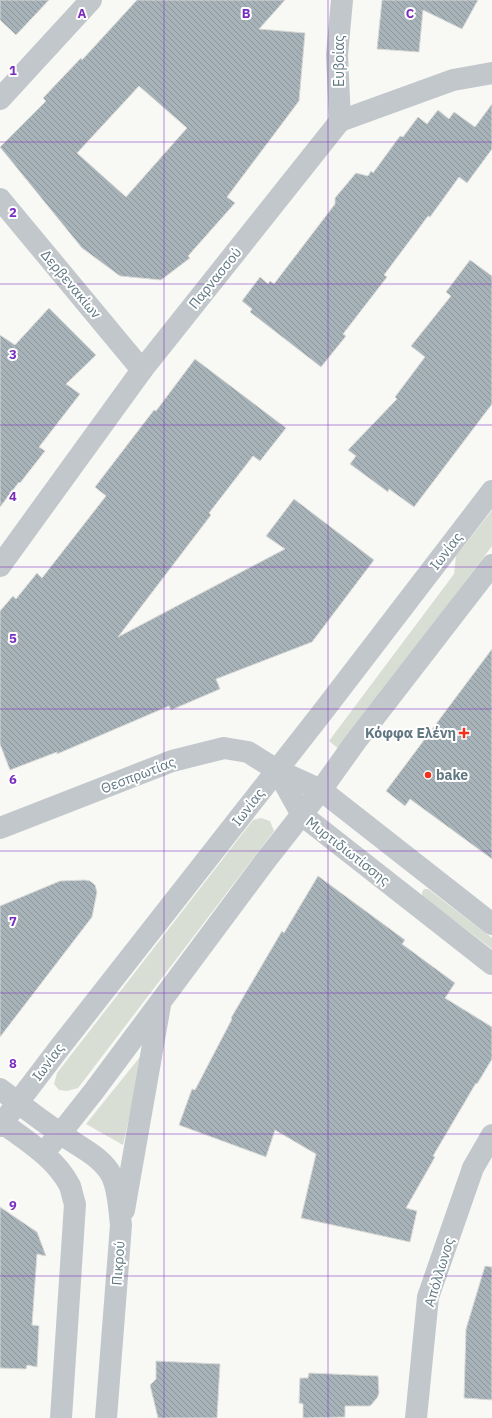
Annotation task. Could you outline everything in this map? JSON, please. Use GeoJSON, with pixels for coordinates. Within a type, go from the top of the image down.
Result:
{"type":"FeatureCollection","features":[{"type":"Feature","properties":{"kind":"street"},"geometry":{"type":"LineString","coordinates":[[0,99],[91,0]]}},
{"type":"Feature","properties":{"kind":"street","name":"Ευβοίας"},"geometry":{"type":"LineString","coordinates":[[340,121],[337,56],[342,0]]}},
{"type":"Feature","properties":{"kind":"street"},"geometry":{"type":"LineString","coordinates":[[340,121],[453,80],[492,73]]}},
{"type":"Feature","properties":{"kind":"street","name":"Παρνασσού"},"geometry":{"type":"LineString","coordinates":[[0,566],[142,370],[340,121]]}},
{"type":"Feature","properties":{"kind":"street","name":"Δερβενακίων"},"geometry":{"type":"LineString","coordinates":[[0,199],[142,370]]}},
{"type":"Feature","properties":{"kind":"street","name":"Ιωνίας"},"geometry":{"type":"LineString","coordinates":[[1,1123],[277,770],[492,491]]}},
{"type":"Feature","properties":{"kind":"street"},"geometry":{"type":"LineString","coordinates":[[43,1153],[60,1134],[161,1002],[266,860],[321,790],[356,741],[492,565]]}},
{"type":"Feature","properties":{"kind":"street","name":"Θεσπρωτίας"},"geometry":{"type":"LineString","coordinates":[[0,828],[172,761],[224,748],[248,752],[277,770]]}},
{"type":"Feature","properties":{"kind":"street"},"geometry":{"type":"LineString","coordinates":[[277,770],[321,790],[492,924]]}},
{"type":"Feature","properties":{"kind":"street","name":"Μυρτιδιωτίσσης"},"geometry":{"type":"LineString","coordinates":[[277,770],[302,815],[492,964]]}},
{"type":"Feature","properties":{"kind":"street"},"geometry":{"type":"LineString","coordinates":[[121,1225],[161,1002]]}},
{"type":"Feature","properties":{"kind":"street","name":"Πικρού"},"geometry":{"type":"LineString","coordinates":[[0,1089],[60,1134],[89,1152],[102,1163],[112,1175],[118,1199],[121,1225],[106,1418]]}},
{"type":"Feature","properties":{"kind":"street"},"geometry":{"type":"LineString","coordinates":[[1,1123],[43,1153],[70,1187],[75,1204],[61,1418]]}},
{"type":"Feature","properties":{"kind":"street","name":"Απόλλωνος"},"geometry":{"type":"LineString","coordinates":[[416,1418],[428,1297],[472,1168],[492,1135]]}},
{"type":"Feature","properties":{"kind":"shaded area"},"geometry":{"type":"Polygon","coordinates":[[[492,510],[492,546],[339,749],[329,741],[454,574],[456,556],[492,510]]]}},
{"type":"Feature","properties":{"kind":"shaded area"},"geometry":{"type":"Polygon","coordinates":[[[261,818],[270,821],[274,831],[78,1088],[67,1091],[59,1090],[54,1084],[57,1073],[253,820],[261,818]]]}},
{"type":"Feature","properties":{"kind":"shaded area"},"geometry":{"type":"Polygon","coordinates":[[[424,889],[428,889],[492,938],[492,949],[422,896],[424,889]]]}},
{"type":"Feature","properties":{"kind":"shaded area"},"geometry":{"type":"Polygon","coordinates":[[[144,1052],[123,1145],[86,1124],[144,1052]]]}},
{"type":"Feature","properties":{"kind":"building"},"geometry":{"type":"Polygon","coordinates":[[[0,0],[49,0],[16,35],[0,20],[0,0]]]}},
{"type":"Feature","properties":{"kind":"building"},"geometry":{"type":"Polygon","coordinates":[[[137,0],[285,0],[259,29],[305,33],[299,101],[227,197],[235,203],[188,256],[190,258],[161,280],[120,276],[82,248],[0,147],[46,101],[43,98],[81,58],[82,60],[137,0]],[[139,86],[77,153],[126,197],[187,128],[139,86]]]}},
{"type":"Feature","properties":{"kind":"building"},"geometry":{"type":"Polygon","coordinates":[[[382,0],[478,0],[462,29],[423,10],[419,52],[377,49],[382,0]]]}},
{"type":"Feature","properties":{"kind":"building"},"geometry":{"type":"Polygon","coordinates":[[[492,104],[492,149],[467,183],[459,177],[430,217],[428,216],[384,275],[387,277],[343,334],[346,336],[321,367],[250,312],[252,309],[242,301],[260,277],[268,284],[270,281],[274,284],[335,204],[335,198],[356,173],[368,176],[371,171],[373,173],[400,136],[403,137],[418,117],[427,124],[438,110],[449,119],[454,112],[475,127],[492,104]]]}},
{"type":"Feature","properties":{"kind":"building"},"geometry":{"type":"Polygon","coordinates":[[[470,260],[492,276],[492,404],[414,507],[389,489],[388,492],[350,464],[356,456],[348,450],[397,399],[395,397],[425,357],[411,346],[451,296],[446,292],[470,260]]]}},
{"type":"Feature","properties":{"kind":"building"},"geometry":{"type":"Polygon","coordinates":[[[49,308],[96,355],[66,384],[80,394],[39,447],[45,451],[0,507],[0,335],[15,345],[49,308]]]}},
{"type":"Feature","properties":{"kind":"building"},"geometry":{"type":"Polygon","coordinates":[[[195,359],[286,428],[260,461],[253,456],[209,513],[211,515],[118,637],[285,549],[266,536],[294,499],[374,560],[312,642],[216,679],[220,689],[171,710],[169,706],[57,754],[57,752],[10,770],[0,744],[0,611],[13,596],[16,599],[37,573],[42,578],[106,496],[95,487],[154,410],[156,411],[195,359]]]}},
{"type":"Feature","properties":{"kind":"building"},"geometry":{"type":"Polygon","coordinates":[[[492,649],[492,859],[410,799],[405,806],[386,791],[492,649]]]}},
{"type":"Feature","properties":{"kind":"building"},"geometry":{"type":"Polygon","coordinates":[[[318,876],[405,940],[402,944],[455,983],[445,998],[492,1027],[492,1059],[433,1156],[435,1157],[406,1208],[417,1211],[410,1242],[301,1218],[316,1154],[275,1130],[266,1157],[179,1125],[192,1089],[195,1090],[232,1019],[231,1018],[282,931],[284,933],[318,876]]]}},
{"type":"Feature","properties":{"kind":"building"},"geometry":{"type":"Polygon","coordinates":[[[60,881],[90,881],[95,885],[97,892],[92,917],[0,1037],[0,906],[60,881]]]}},
{"type":"Feature","properties":{"kind":"building"},"geometry":{"type":"Polygon","coordinates":[[[0,1207],[37,1232],[46,1256],[37,1254],[32,1325],[39,1326],[37,1367],[27,1365],[26,1369],[0,1368],[0,1207]]]}},
{"type":"Feature","properties":{"kind":"building"},"geometry":{"type":"Polygon","coordinates":[[[485,1266],[492,1267],[492,1400],[464,1398],[466,1329],[485,1266]]]}},
{"type":"Feature","properties":{"kind":"building"},"geometry":{"type":"Polygon","coordinates":[[[156,1361],[220,1364],[217,1418],[158,1418],[150,1385],[156,1379],[156,1361]]]}},
{"type":"Feature","properties":{"kind":"building"},"geometry":{"type":"Polygon","coordinates":[[[309,1373],[378,1376],[379,1393],[377,1398],[370,1406],[345,1406],[345,1417],[303,1418],[303,1404],[299,1403],[300,1378],[308,1378],[309,1373]]]}},
{"type":"Feature","properties":{"kind":"place","name":"Κόφφα Ελένη"},"geometry":{"type":"Point","coordinates":[464,733]}},
{"type":"Feature","properties":{"kind":"place","name":"bake"},"geometry":{"type":"Point","coordinates":[428,775]}}]}
